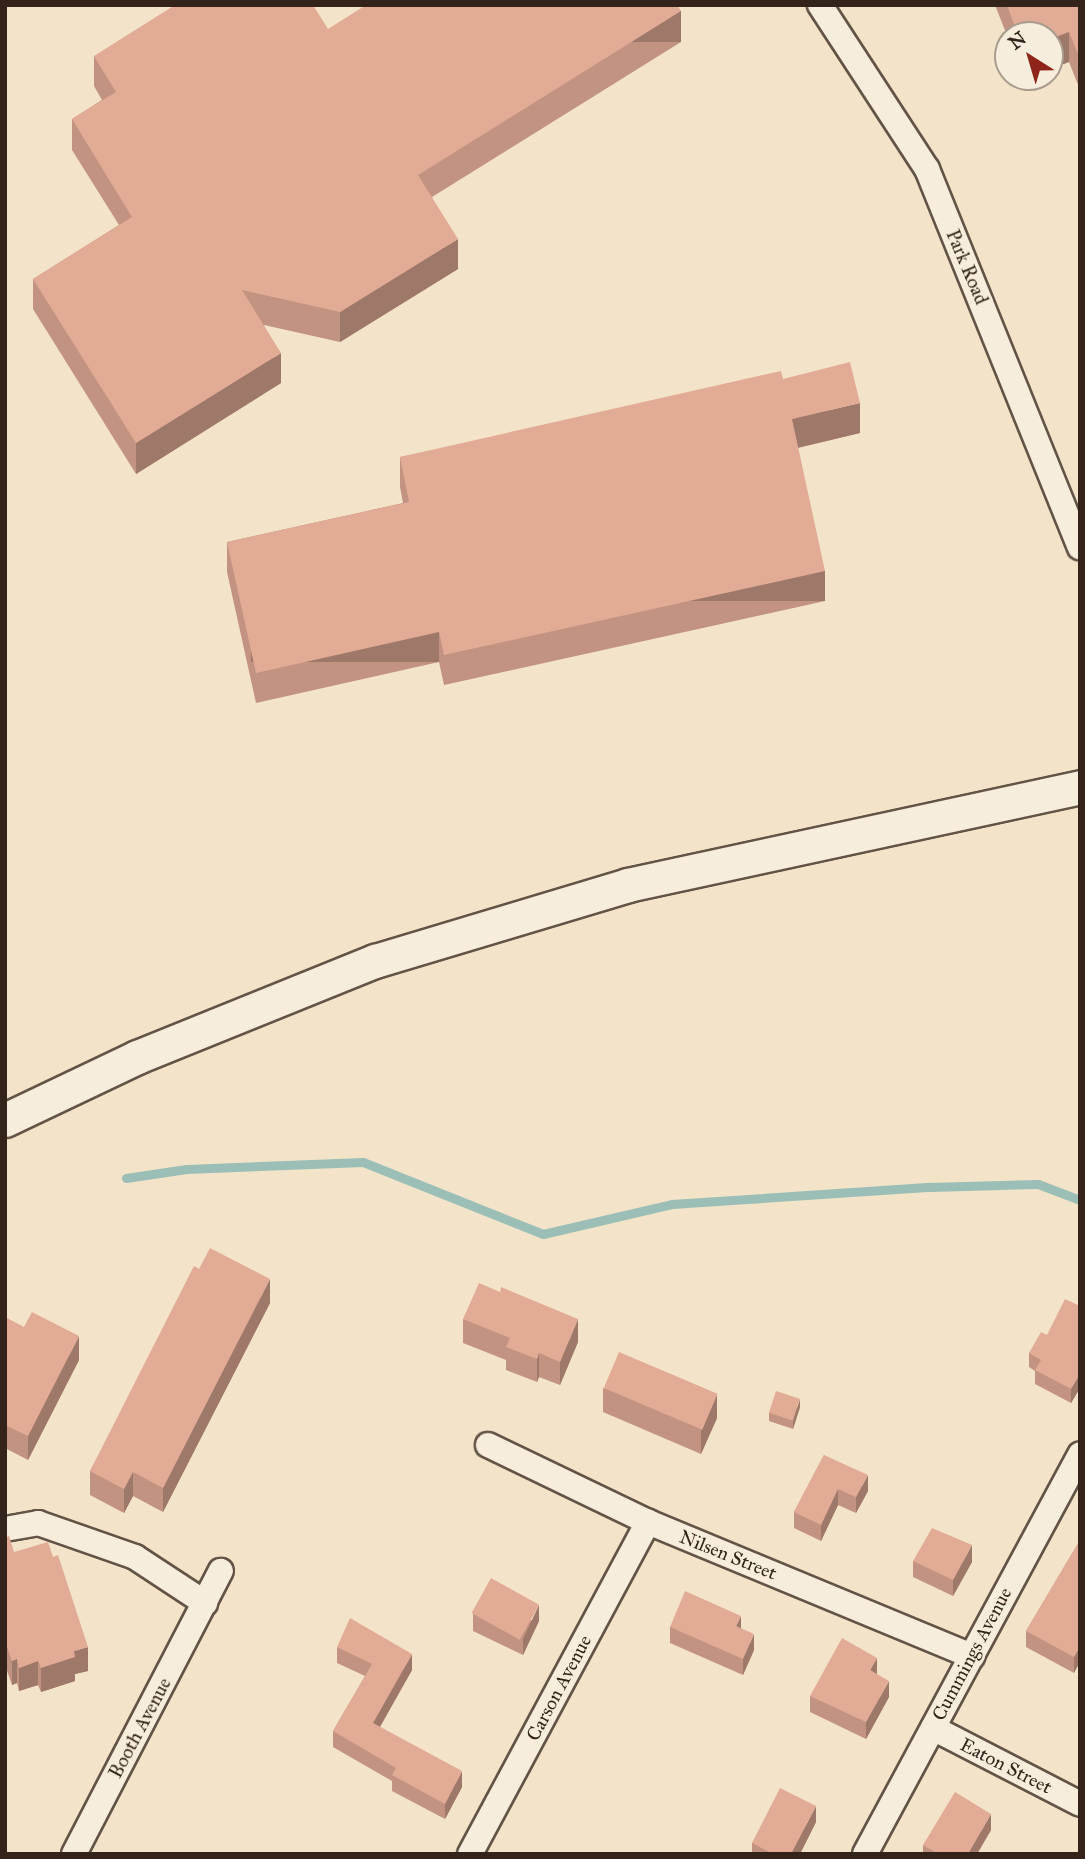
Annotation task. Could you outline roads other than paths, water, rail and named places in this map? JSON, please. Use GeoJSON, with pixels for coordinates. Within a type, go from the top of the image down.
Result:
{"type":"FeatureCollection","features":[{"type":"Feature","properties":{"kind":"main road"},"geometry":{"type":"LineString","coordinates":[[5,1120],[137,1057],[375,961],[628,885],[1080,787]]}},
{"type":"Feature","properties":{"kind":"street","name":"Park Road"},"geometry":{"type":"LineString","coordinates":[[820,5],[927,169],[1080,547]]}},
{"type":"Feature","properties":{"kind":"street","name":"Nilsen Street"},"geometry":{"type":"LineString","coordinates":[[488,1445],[648,1522],[972,1656]]}},
{"type":"Feature","properties":{"kind":"street","name":"Cummings Avenue"},"geometry":{"type":"LineString","coordinates":[[865,1854],[1080,1454]]}},
{"type":"Feature","properties":{"kind":"street","name":"Carson Avenue"},"geometry":{"type":"LineString","coordinates":[[470,1854],[648,1522]]}},
{"type":"Feature","properties":{"kind":"street"},"geometry":{"type":"LineString","coordinates":[[5,1530],[38,1523],[135,1557],[205,1603]]}},
{"type":"Feature","properties":{"kind":"street","name":"Booth Avenue"},"geometry":{"type":"LineString","coordinates":[[75,1854],[221,1571]]}},
{"type":"Feature","properties":{"kind":"street","name":"Eaton Street"},"geometry":{"type":"LineString","coordinates":[[933,1728],[1080,1804]]}},
{"type":"Feature","properties":{"kind":"waterway"},"geometry":{"type":"LineString","coordinates":[[126,1178],[186,1169],[363,1162],[543,1234],[672,1204],[930,1187],[1038,1184],[1080,1200]]}}]}
